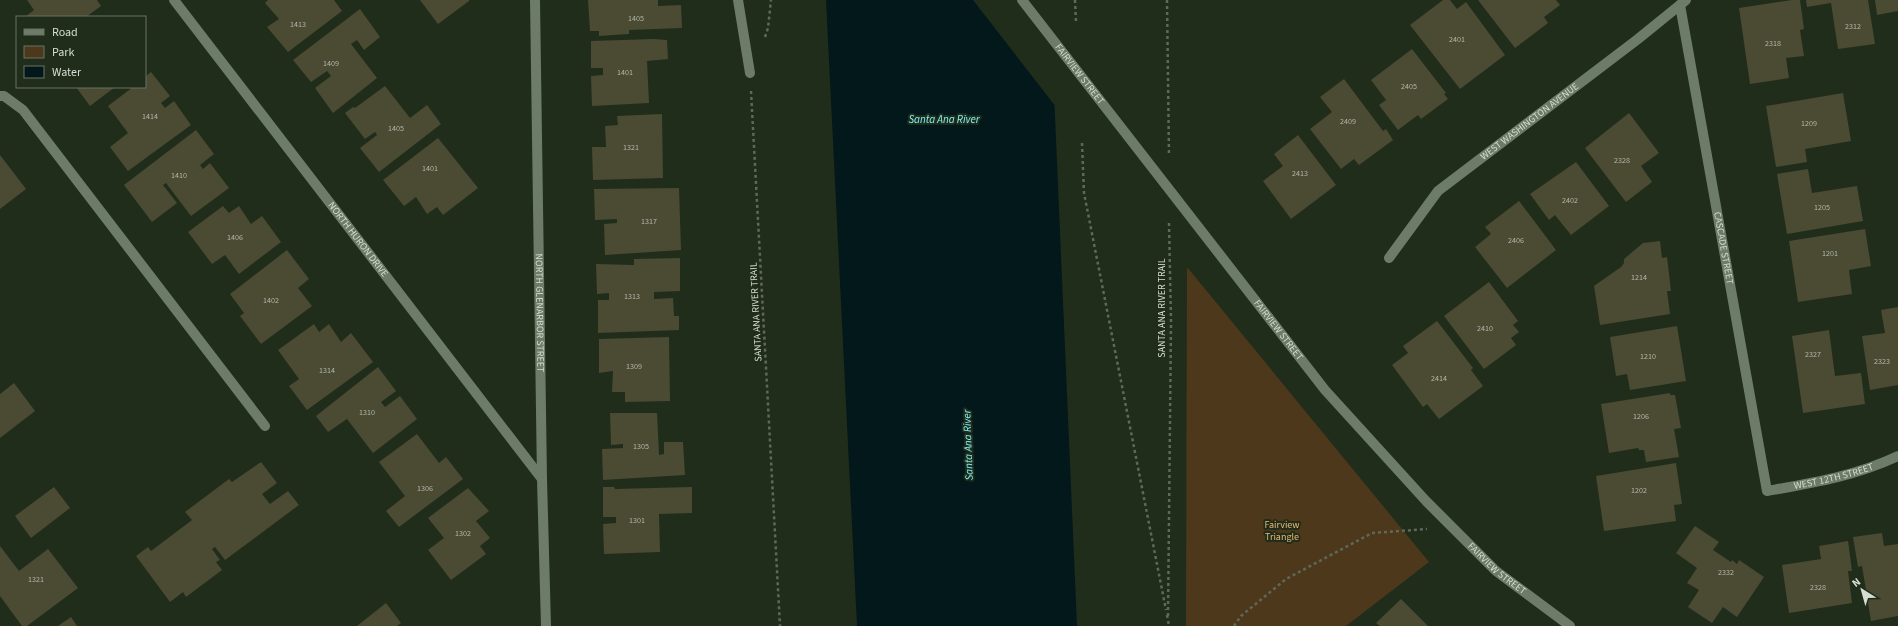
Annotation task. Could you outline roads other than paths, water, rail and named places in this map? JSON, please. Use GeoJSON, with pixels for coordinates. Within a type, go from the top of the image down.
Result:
{"type":"FeatureCollection","features":[{"type":"Feature","properties":{"kind":"street","name":"NORTH HURON DRIVE"},"geometry":{"type":"LineString","coordinates":[[174,0],[542,480]]}},
{"type":"Feature","properties":{"kind":"street","name":"NORTH GLENARBOR STREET"},"geometry":{"type":"LineString","coordinates":[[535,0],[542,480],[546,626]]}},
{"type":"Feature","properties":{"kind":"street"},"geometry":{"type":"LineString","coordinates":[[738,0],[750,73]]}},
{"type":"Feature","properties":{"kind":"street","name":"FAIRVIEW STREET"},"geometry":{"type":"LineString","coordinates":[[1022,0],[1145,156],[1169,191],[1325,390],[1452,527],[1496,571],[1570,626]]}},
{"type":"Feature","properties":{"kind":"street","name":"WEST WASHINGTON AVENUE"},"geometry":{"type":"LineString","coordinates":[[1389,258],[1438,191],[1683,3]]}},
{"type":"Feature","properties":{"kind":"street","name":"CASCADE STREET"},"geometry":{"type":"LineString","coordinates":[[1683,3],[1767,491]]}},
{"type":"Feature","properties":{"kind":"street"},"geometry":{"type":"LineString","coordinates":[[0,96],[4,96],[22,110],[265,426]]}},
{"type":"Feature","properties":{"kind":"street","name":"WEST 12TH STREET"},"geometry":{"type":"LineString","coordinates":[[1767,491],[1835,479],[1898,456]]}},
{"type":"Feature","properties":{"kind":"water","name":"Santa Ana River"},"geometry":{"type":"Polygon","coordinates":[[[826,0],[1050,0],[1077,626],[857,626],[826,0]]]}},
{"type":"Feature","properties":{"kind":"park label","name":"Fairview Triangle"},"geometry":{"type":"Point","coordinates":[1282,530]}}]}
